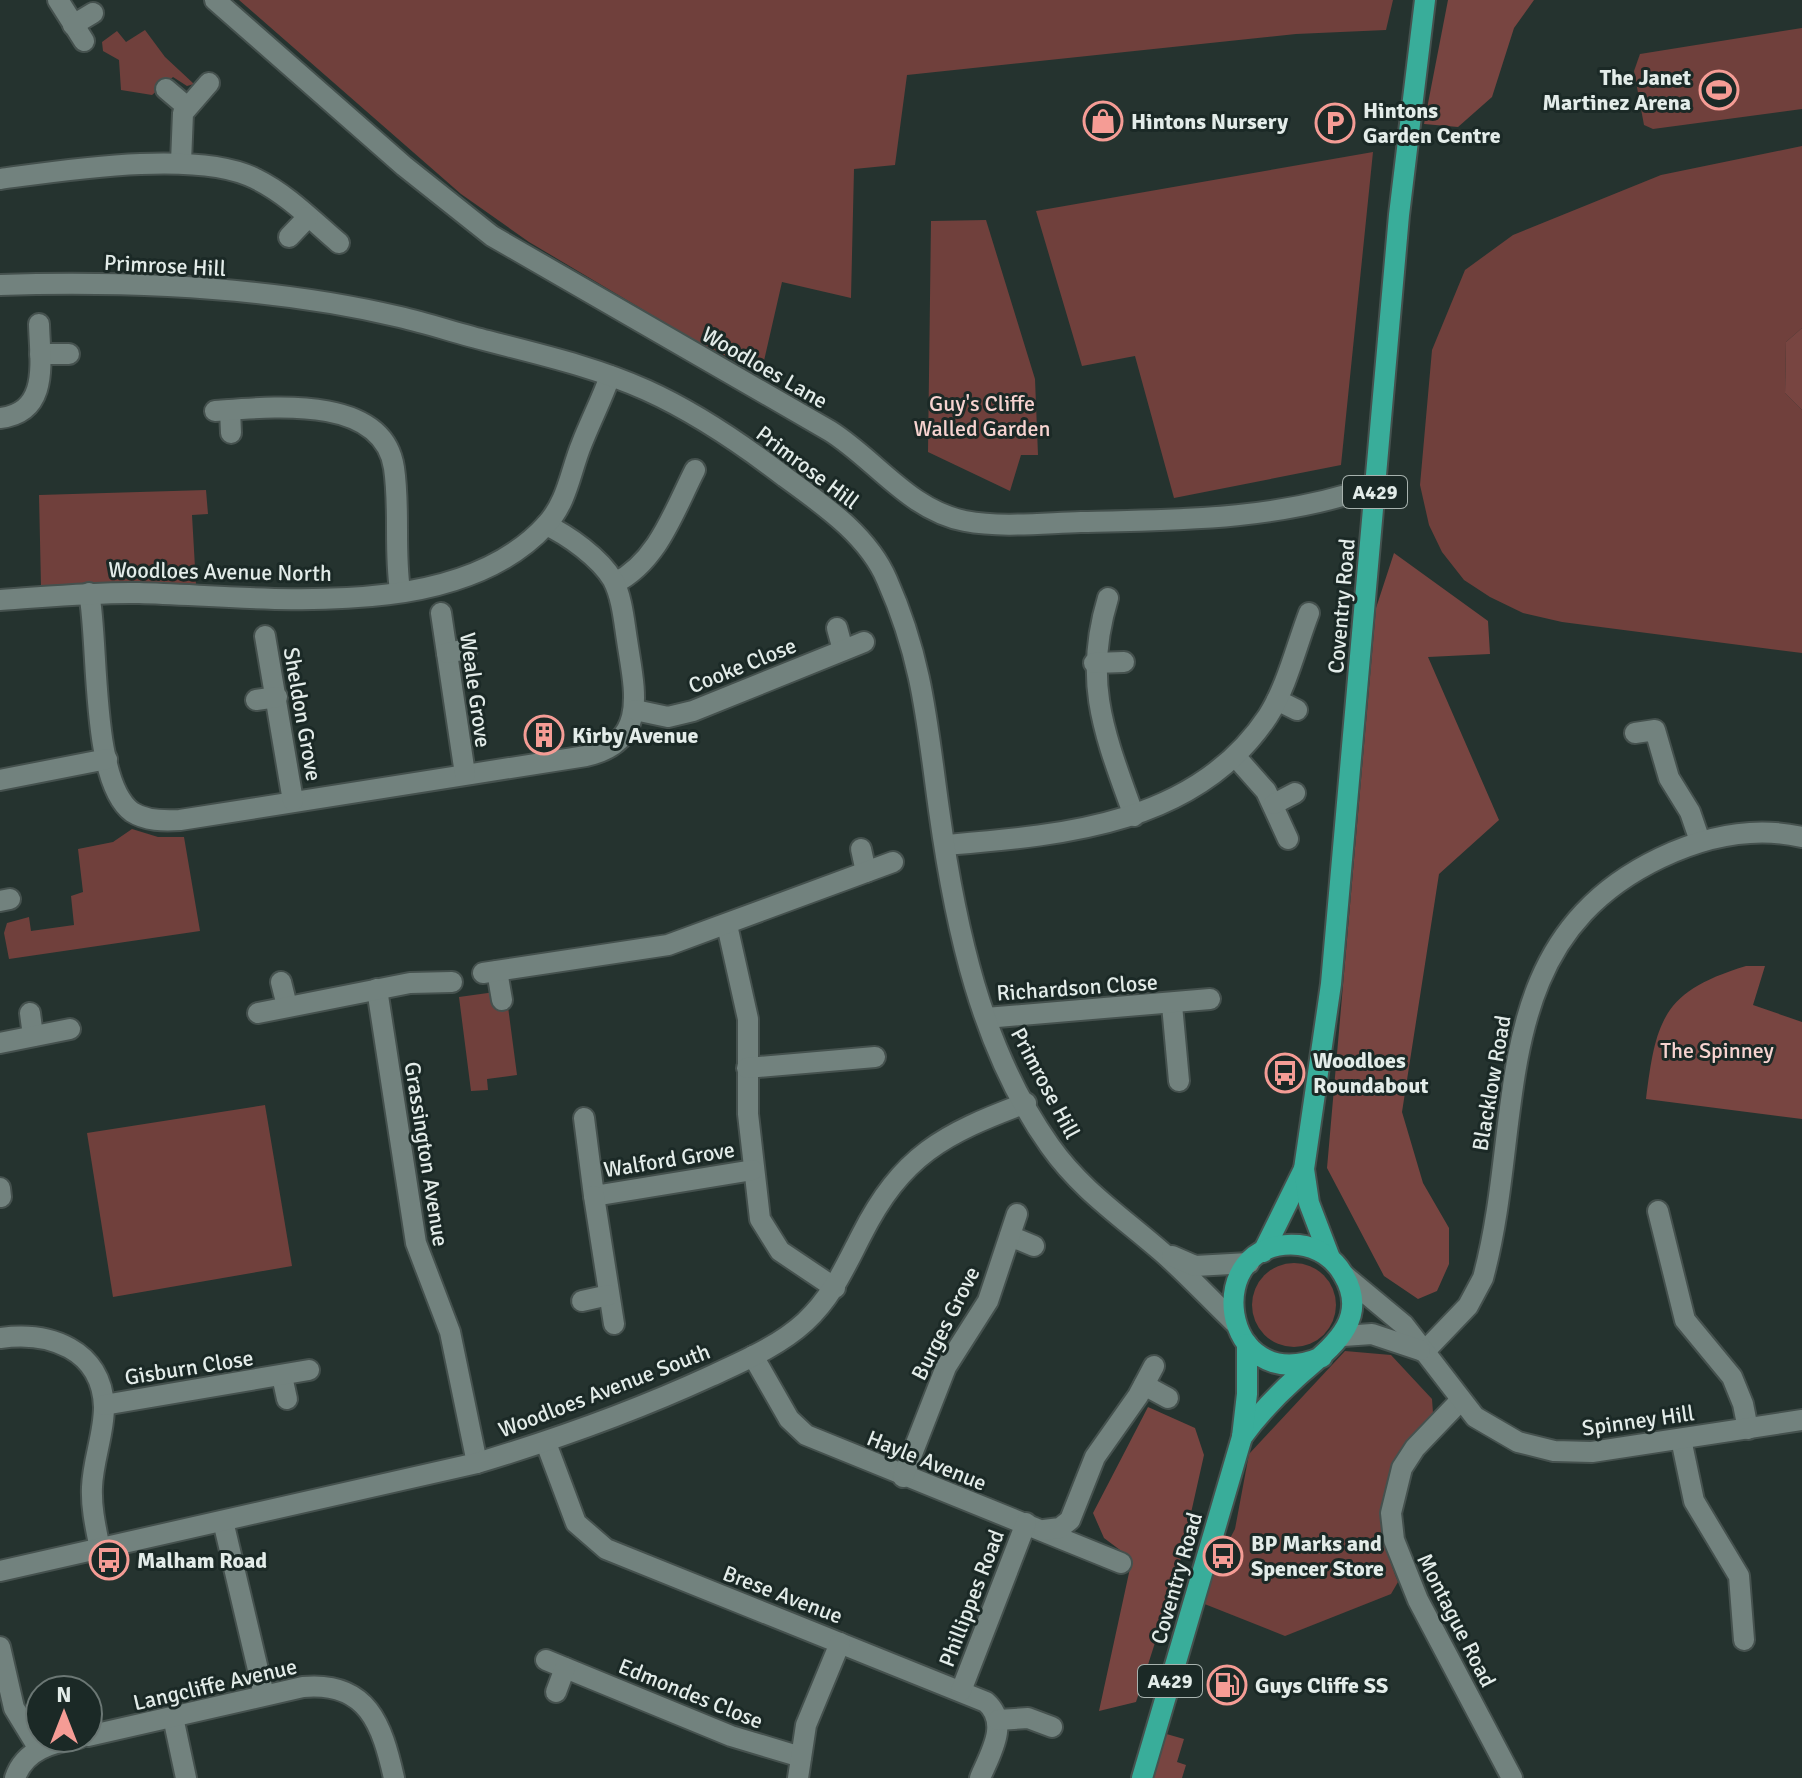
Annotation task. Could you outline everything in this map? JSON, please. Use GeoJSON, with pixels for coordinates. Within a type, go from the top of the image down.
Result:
{"type":"FeatureCollection","features":[{"type":"Feature","properties":{"kind":"main road","name":"Coventry Road"},"geometry":{"type":"LineString","coordinates":[[1345,1276],[1330,1258],[1309,1203],[1304,1169],[1331,984],[1409,117],[1425,0]]}},
{"type":"Feature","properties":{"kind":"main road","name":"Coventry Road"},"geometry":{"type":"LineString","coordinates":[[1304,1169],[1256,1257],[1233,1290],[1234,1322],[1247,1344],[1270,1361],[1284,1364],[1322,1357]]}},
{"type":"Feature","properties":{"kind":"main road"},"geometry":{"type":"LineString","coordinates":[[1256,1257],[1276,1246],[1305,1246],[1330,1258]]}},
{"type":"Feature","properties":{"kind":"main road"},"geometry":{"type":"LineString","coordinates":[[1343,1336],[1352,1307],[1345,1276]]}},
{"type":"Feature","properties":{"kind":"main road","name":"Coventry Road"},"geometry":{"type":"LineString","coordinates":[[1242,1437],[1273,1400],[1343,1336]]}},
{"type":"Feature","properties":{"kind":"main road","name":"Coventry Road"},"geometry":{"type":"LineString","coordinates":[[1142,1778],[1242,1437],[1248,1383],[1247,1344]]}},
{"type":"Feature","properties":{"kind":"street"},"geometry":{"type":"LineString","coordinates":[[58,0],[78,33],[93,13]]}},
{"type":"Feature","properties":{"kind":"street","name":"Woodloes Lane"},"geometry":{"type":"LineString","coordinates":[[215,0],[404,166],[492,236],[830,431],[852,445],[887,481],[939,511],[965,521],[1024,524],[1242,517],[1293,509],[1375,486]]}},
{"type":"Feature","properties":{"kind":"street"},"geometry":{"type":"LineString","coordinates":[[181,162],[186,106],[209,83]]}},
{"type":"Feature","properties":{"kind":"street"},"geometry":{"type":"LineString","coordinates":[[166,89],[186,106]]}},
{"type":"Feature","properties":{"kind":"street"},"geometry":{"type":"LineString","coordinates":[[0,179],[181,162],[224,167],[254,177],[339,243]]}},
{"type":"Feature","properties":{"kind":"street"},"geometry":{"type":"LineString","coordinates":[[289,237],[308,217]]}},
{"type":"Feature","properties":{"kind":"street","name":"Primrose Hill"},"geometry":{"type":"LineString","coordinates":[[0,285],[118,285],[227,292],[401,317],[610,376],[676,405],[776,470],[832,512],[887,578],[918,664],[959,922],[1001,1060],[1043,1136],[1076,1178],[1100,1204],[1161,1252],[1234,1322]]}},
{"type":"Feature","properties":{"kind":"street"},"geometry":{"type":"LineString","coordinates":[[0,418],[19,415],[31,406],[40,380],[39,324]]}},
{"type":"Feature","properties":{"kind":"street"},"geometry":{"type":"LineString","coordinates":[[40,354],[69,354]]}},
{"type":"Feature","properties":{"kind":"street","name":"Woodloes Avenue North"},"geometry":{"type":"LineString","coordinates":[[0,600],[89,593],[254,599],[400,590],[455,580],[485,569],[508,557],[546,525],[570,485],[581,445],[610,376]]}},
{"type":"Feature","properties":{"kind":"street"},"geometry":{"type":"LineString","coordinates":[[231,433],[222,410],[325,412],[356,418],[378,431],[386,443],[395,471],[400,590]]}},
{"type":"Feature","properties":{"kind":"street"},"geometry":{"type":"LineString","coordinates":[[615,583],[638,570],[650,556],[695,470]]}},
{"type":"Feature","properties":{"kind":"street"},"geometry":{"type":"LineString","coordinates":[[89,593],[94,669],[107,759],[123,803],[134,813],[156,820],[180,820],[596,754],[622,736],[635,710],[631,664],[615,583],[577,546],[546,525]]}},
{"type":"Feature","properties":{"kind":"street"},"geometry":{"type":"LineString","coordinates":[[1108,598],[1097,634],[1094,663],[1107,735],[1134,816]]}},
{"type":"Feature","properties":{"kind":"street","name":"Weale Grove"},"geometry":{"type":"LineString","coordinates":[[441,613],[457,651],[465,774]]}},
{"type":"Feature","properties":{"kind":"street"},"geometry":{"type":"LineString","coordinates":[[946,845],[1077,831],[1134,816],[1180,795],[1235,756],[1277,700],[1309,613]]}},
{"type":"Feature","properties":{"kind":"street"},"geometry":{"type":"LineString","coordinates":[[837,628],[843,650]]}},
{"type":"Feature","properties":{"kind":"street","name":"Sheldon Grove"},"geometry":{"type":"LineString","coordinates":[[265,636],[293,801]]}},
{"type":"Feature","properties":{"kind":"street","name":"Cooke Close"},"geometry":{"type":"LineString","coordinates":[[635,710],[658,716],[680,715],[864,642]]}},
{"type":"Feature","properties":{"kind":"street"},"geometry":{"type":"LineString","coordinates":[[1094,663],[1124,662]]}},
{"type":"Feature","properties":{"kind":"street"},"geometry":{"type":"LineString","coordinates":[[256,700],[277,697]]}},
{"type":"Feature","properties":{"kind":"street"},"geometry":{"type":"LineString","coordinates":[[1277,700],[1297,710]]}},
{"type":"Feature","properties":{"kind":"street"},"geometry":{"type":"LineString","coordinates":[[1635,733],[1655,730],[1669,778],[1690,812],[1700,841]]}},
{"type":"Feature","properties":{"kind":"street"},"geometry":{"type":"LineString","coordinates":[[1235,756],[1274,804],[1288,839]]}},
{"type":"Feature","properties":{"kind":"street"},"geometry":{"type":"LineString","coordinates":[[0,780],[107,759]]}},
{"type":"Feature","properties":{"kind":"street"},"geometry":{"type":"LineString","coordinates":[[1274,804],[1295,793]]}},
{"type":"Feature","properties":{"kind":"street","name":"Blacklow Road"},"geometry":{"type":"LineString","coordinates":[[1424,1352],[1468,1306],[1483,1278],[1522,1031],[1530,1002],[1553,951],[1581,914],[1614,884],[1635,870],[1700,841],[1759,833],[1802,837]]}},
{"type":"Feature","properties":{"kind":"street"},"geometry":{"type":"LineString","coordinates":[[861,849],[866,872]]}},
{"type":"Feature","properties":{"kind":"street"},"geometry":{"type":"LineString","coordinates":[[502,1000],[490,972],[646,950],[727,925],[893,862]]}},
{"type":"Feature","properties":{"kind":"street"},"geometry":{"type":"LineString","coordinates":[[727,925],[745,996],[753,1170],[760,1219],[770,1239],[792,1260],[835,1288]]}},
{"type":"Feature","properties":{"kind":"street"},"geometry":{"type":"LineString","coordinates":[[281,982],[287,1006]]}},
{"type":"Feature","properties":{"kind":"street"},"geometry":{"type":"LineString","coordinates":[[258,1013],[410,983],[452,982]]}},
{"type":"Feature","properties":{"kind":"street","name":"Grassington Avenue"},"geometry":{"type":"LineString","coordinates":[[377,989],[416,1243],[450,1332],[477,1463]]}},
{"type":"Feature","properties":{"kind":"street","name":"Richardson Close"},"geometry":{"type":"LineString","coordinates":[[986,1018],[1172,1005],[1210,999]]}},
{"type":"Feature","properties":{"kind":"street","name":"Richardson Close"},"geometry":{"type":"LineString","coordinates":[[1172,1005],[1179,1081]]}},
{"type":"Feature","properties":{"kind":"street"},"geometry":{"type":"LineString","coordinates":[[30,1013],[33,1036]]}},
{"type":"Feature","properties":{"kind":"street"},"geometry":{"type":"LineString","coordinates":[[0,1043],[70,1029]]}},
{"type":"Feature","properties":{"kind":"street"},"geometry":{"type":"LineString","coordinates":[[747,1068],[875,1057]]}},
{"type":"Feature","properties":{"kind":"street","name":"Woodloes Avenue South"},"geometry":{"type":"LineString","coordinates":[[0,1571],[477,1463],[546,1443],[641,1407],[753,1356],[803,1324],[835,1288],[878,1202],[901,1172],[947,1138],[1026,1103]]}},
{"type":"Feature","properties":{"kind":"street","name":"Walford Grove"},"geometry":{"type":"LineString","coordinates":[[584,1118],[614,1324]]}},
{"type":"Feature","properties":{"kind":"street","name":"Walford Grove"},"geometry":{"type":"LineString","coordinates":[[594,1196],[753,1170]]}},
{"type":"Feature","properties":{"kind":"street"},"geometry":{"type":"LineString","coordinates":[[1658,1211],[1685,1320],[1732,1377],[1748,1429]]}},
{"type":"Feature","properties":{"kind":"street","name":"Burges Grove"},"geometry":{"type":"LineString","coordinates":[[903,1477],[946,1367],[988,1301],[1017,1214]]}},
{"type":"Feature","properties":{"kind":"street"},"geometry":{"type":"LineString","coordinates":[[1010,1236],[1034,1246]]}},
{"type":"Feature","properties":{"kind":"street","name":"Primrose Hill"},"geometry":{"type":"LineString","coordinates":[[1161,1252],[1195,1266],[1256,1257]]}},
{"type":"Feature","properties":{"kind":"street","name":"Spinney Hill"},"geometry":{"type":"LineString","coordinates":[[1345,1276],[1404,1325],[1459,1402],[1495,1431],[1518,1442],[1554,1451],[1592,1452],[1802,1420]]}},
{"type":"Feature","properties":{"kind":"street"},"geometry":{"type":"LineString","coordinates":[[582,1301],[609,1295]]}},
{"type":"Feature","properties":{"kind":"street"},"geometry":{"type":"LineString","coordinates":[[1343,1336],[1372,1334],[1424,1352]]}},
{"type":"Feature","properties":{"kind":"street"},"geometry":{"type":"LineString","coordinates":[[0,1338],[35,1335],[79,1353],[99,1381],[104,1405],[92,1489],[100,1549]]}},
{"type":"Feature","properties":{"kind":"street","name":"Hayle Avenue"},"geometry":{"type":"LineString","coordinates":[[753,1356],[795,1427],[819,1442],[1121,1563]]}},
{"type":"Feature","properties":{"kind":"street"},"geometry":{"type":"LineString","coordinates":[[1035,1527],[1060,1528],[1070,1520],[1095,1457],[1154,1366]]}},
{"type":"Feature","properties":{"kind":"street","name":"Gisburn Close"},"geometry":{"type":"LineString","coordinates":[[104,1405],[309,1370]]}},
{"type":"Feature","properties":{"kind":"street","name":"Gisburn Close"},"geometry":{"type":"LineString","coordinates":[[282,1376],[287,1399]]}},
{"type":"Feature","properties":{"kind":"street"},"geometry":{"type":"LineString","coordinates":[[1144,1385],[1168,1398]]}},
{"type":"Feature","properties":{"kind":"street","name":"Montague Road"},"geometry":{"type":"LineString","coordinates":[[1459,1402],[1415,1448],[1402,1468],[1394,1495],[1392,1528],[1397,1554],[1412,1588],[1512,1778]]}},
{"type":"Feature","properties":{"kind":"street"},"geometry":{"type":"LineString","coordinates":[[1681,1439],[1694,1501],[1739,1576],[1744,1640]]}},
{"type":"Feature","properties":{"kind":"street","name":"Brese Avenue"},"geometry":{"type":"LineString","coordinates":[[546,1443],[568,1508],[576,1523],[595,1543],[961,1691],[991,1705],[998,1720]]}},
{"type":"Feature","properties":{"kind":"street"},"geometry":{"type":"LineString","coordinates":[[223,1521],[264,1695]]}},
{"type":"Feature","properties":{"kind":"street","name":"Phillippes Road"},"geometry":{"type":"LineString","coordinates":[[961,1691],[1035,1527]]}},
{"type":"Feature","properties":{"kind":"street"},"geometry":{"type":"LineString","coordinates":[[798,1778],[806,1725],[840,1643]]}},
{"type":"Feature","properties":{"kind":"street"},"geometry":{"type":"LineString","coordinates":[[6,1646],[14,1708],[24,1724]]}},
{"type":"Feature","properties":{"kind":"street","name":"Edmondes Close"},"geometry":{"type":"LineString","coordinates":[[556,1692],[555,1664],[731,1736],[801,1757]]}},
{"type":"Feature","properties":{"kind":"street","name":"Langcliffe Avenue"},"geometry":{"type":"LineString","coordinates":[[104,1732],[264,1695],[312,1686],[332,1688],[356,1697],[367,1707],[383,1733],[394,1778]]}},
{"type":"Feature","properties":{"kind":"street"},"geometry":{"type":"LineString","coordinates":[[173,1717],[186,1778]]}},
{"type":"Feature","properties":{"kind":"street"},"geometry":{"type":"LineString","coordinates":[[980,1778],[998,1732],[998,1720],[1028,1718],[1052,1727]]}},
{"type":"Feature","properties":{"kind":"street"},"geometry":{"type":"LineString","coordinates":[[15,1778],[25,1760],[33,1754]]}},
{"type":"Feature","properties":{"kind":"green space"},"geometry":{"type":"Polygon","coordinates":[[[239,0],[1393,0],[1386,30],[1296,34],[907,75],[895,165],[854,169],[851,298],[782,282],[761,374],[689,337],[529,242],[461,194],[239,0]]]}},
{"type":"Feature","properties":{"kind":"green space"},"geometry":{"type":"Polygon","coordinates":[[[1448,0],[1534,0],[1514,28],[1492,97],[1458,127],[1424,124],[1448,0]]]}},
{"type":"Feature","properties":{"kind":"green space","name":"The Janet Martinez Arena"},"geometry":{"type":"Polygon","coordinates":[[[1802,28],[1802,109],[1653,129],[1644,125],[1634,71],[1640,54],[1802,28]]]}},
{"type":"Feature","properties":{"kind":"green space"},"geometry":{"type":"Polygon","coordinates":[[[145,30],[165,57],[194,84],[187,86],[173,77],[152,95],[121,90],[119,60],[103,51],[102,42],[117,31],[126,42],[145,30]]]}},
{"type":"Feature","properties":{"kind":"green space"},"geometry":{"type":"Polygon","coordinates":[[[1802,146],[1802,328],[1786,342],[1785,393],[1802,410],[1802,653],[1562,622],[1523,613],[1464,580],[1442,552],[1429,525],[1420,485],[1432,350],[1465,270],[1513,235],[1661,175],[1802,146]]]}},
{"type":"Feature","properties":{"kind":"green space"},"geometry":{"type":"Polygon","coordinates":[[[1373,152],[1341,465],[1174,498],[1135,356],[1082,366],[1036,211],[1373,152]]]}},
{"type":"Feature","properties":{"kind":"green space","name":"Guy's Cliffe Walled Garden"},"geometry":{"type":"Polygon","coordinates":[[[986,220],[1035,379],[1038,455],[1021,455],[1010,491],[928,452],[931,221],[986,220]]]}},
{"type":"Feature","properties":{"kind":"green space"},"geometry":{"type":"Polygon","coordinates":[[[1802,328],[1802,410],[1785,393],[1786,342],[1802,328]]]}},
{"type":"Feature","properties":{"kind":"green space"},"geometry":{"type":"Polygon","coordinates":[[[206,490],[208,514],[192,515],[196,585],[41,586],[39,495],[206,490]]]}},
{"type":"Feature","properties":{"kind":"green space"},"geometry":{"type":"Polygon","coordinates":[[[1394,553],[1488,621],[1490,654],[1428,657],[1499,820],[1439,874],[1402,1112],[1423,1183],[1449,1228],[1449,1264],[1437,1291],[1418,1299],[1384,1276],[1327,1168],[1376,608],[1394,553]]]}},
{"type":"Feature","properties":{"kind":"green space"},"geometry":{"type":"Polygon","coordinates":[[[132,829],[158,837],[184,837],[200,931],[9,959],[4,933],[7,923],[29,917],[31,931],[74,925],[71,896],[83,892],[78,849],[113,842],[132,829]]]}},
{"type":"Feature","properties":{"kind":"green space","name":"The Spinney"},"geometry":{"type":"Polygon","coordinates":[[[1746,966],[1765,966],[1753,1005],[1802,1022],[1802,1119],[1646,1099],[1654,1048],[1669,1012],[1697,986],[1746,966]]]}},
{"type":"Feature","properties":{"kind":"green space"},"geometry":{"type":"Polygon","coordinates":[[[495,992],[507,999],[517,1075],[487,1079],[488,1090],[471,1091],[459,997],[495,992]]]}},
{"type":"Feature","properties":{"kind":"green space"},"geometry":{"type":"Polygon","coordinates":[[[265,1105],[292,1266],[113,1297],[87,1133],[265,1105]]]}},
{"type":"Feature","properties":{"kind":"green space"},"geometry":{"type":"Polygon","coordinates":[[[1294,1263],[1317,1270],[1329,1282],[1336,1305],[1329,1328],[1317,1340],[1294,1347],[1271,1340],[1259,1328],[1252,1305],[1259,1282],[1271,1270],[1294,1263]]]}},
{"type":"Feature","properties":{"kind":"green space"},"geometry":{"type":"Polygon","coordinates":[[[1345,1351],[1391,1355],[1432,1399],[1433,1413],[1402,1453],[1385,1492],[1382,1511],[1384,1533],[1398,1582],[1391,1594],[1285,1636],[1197,1601],[1235,1529],[1249,1454],[1345,1351]]]}},
{"type":"Feature","properties":{"kind":"green space"},"geometry":{"type":"Polygon","coordinates":[[[1148,1407],[1195,1428],[1204,1455],[1178,1571],[1136,1702],[1099,1711],[1132,1559],[1104,1538],[1093,1513],[1148,1407]]]}},
{"type":"Feature","properties":{"kind":"green space"},"geometry":{"type":"Polygon","coordinates":[[[1156,1731],[1184,1739],[1177,1762],[1186,1765],[1182,1778],[1142,1778],[1156,1731]]]}},
{"type":"Feature","properties":{"kind":"place","name":"The Janet Martinez Arena"},"geometry":{"type":"Point","coordinates":[1719,90]}},
{"type":"Feature","properties":{"kind":"place","name":"Hintons Nursery"},"geometry":{"type":"Point","coordinates":[1103,121]}},
{"type":"Feature","properties":{"kind":"place","name":"Hintons Garden Centre"},"geometry":{"type":"Point","coordinates":[1335,123]}},
{"type":"Feature","properties":{"kind":"place","name":"Kirby Avenue"},"geometry":{"type":"Point","coordinates":[544,735]}},
{"type":"Feature","properties":{"kind":"place","name":"Woodloes Roundabout"},"geometry":{"type":"Point","coordinates":[1285,1073]}},
{"type":"Feature","properties":{"kind":"place","name":"BP Marks and Spencer Store"},"geometry":{"type":"Point","coordinates":[1223,1556]}},
{"type":"Feature","properties":{"kind":"place","name":"Malham Road"},"geometry":{"type":"Point","coordinates":[109,1560]}},
{"type":"Feature","properties":{"kind":"place","name":"Guys Cliffe SS"},"geometry":{"type":"Point","coordinates":[1227,1685]}}]}
